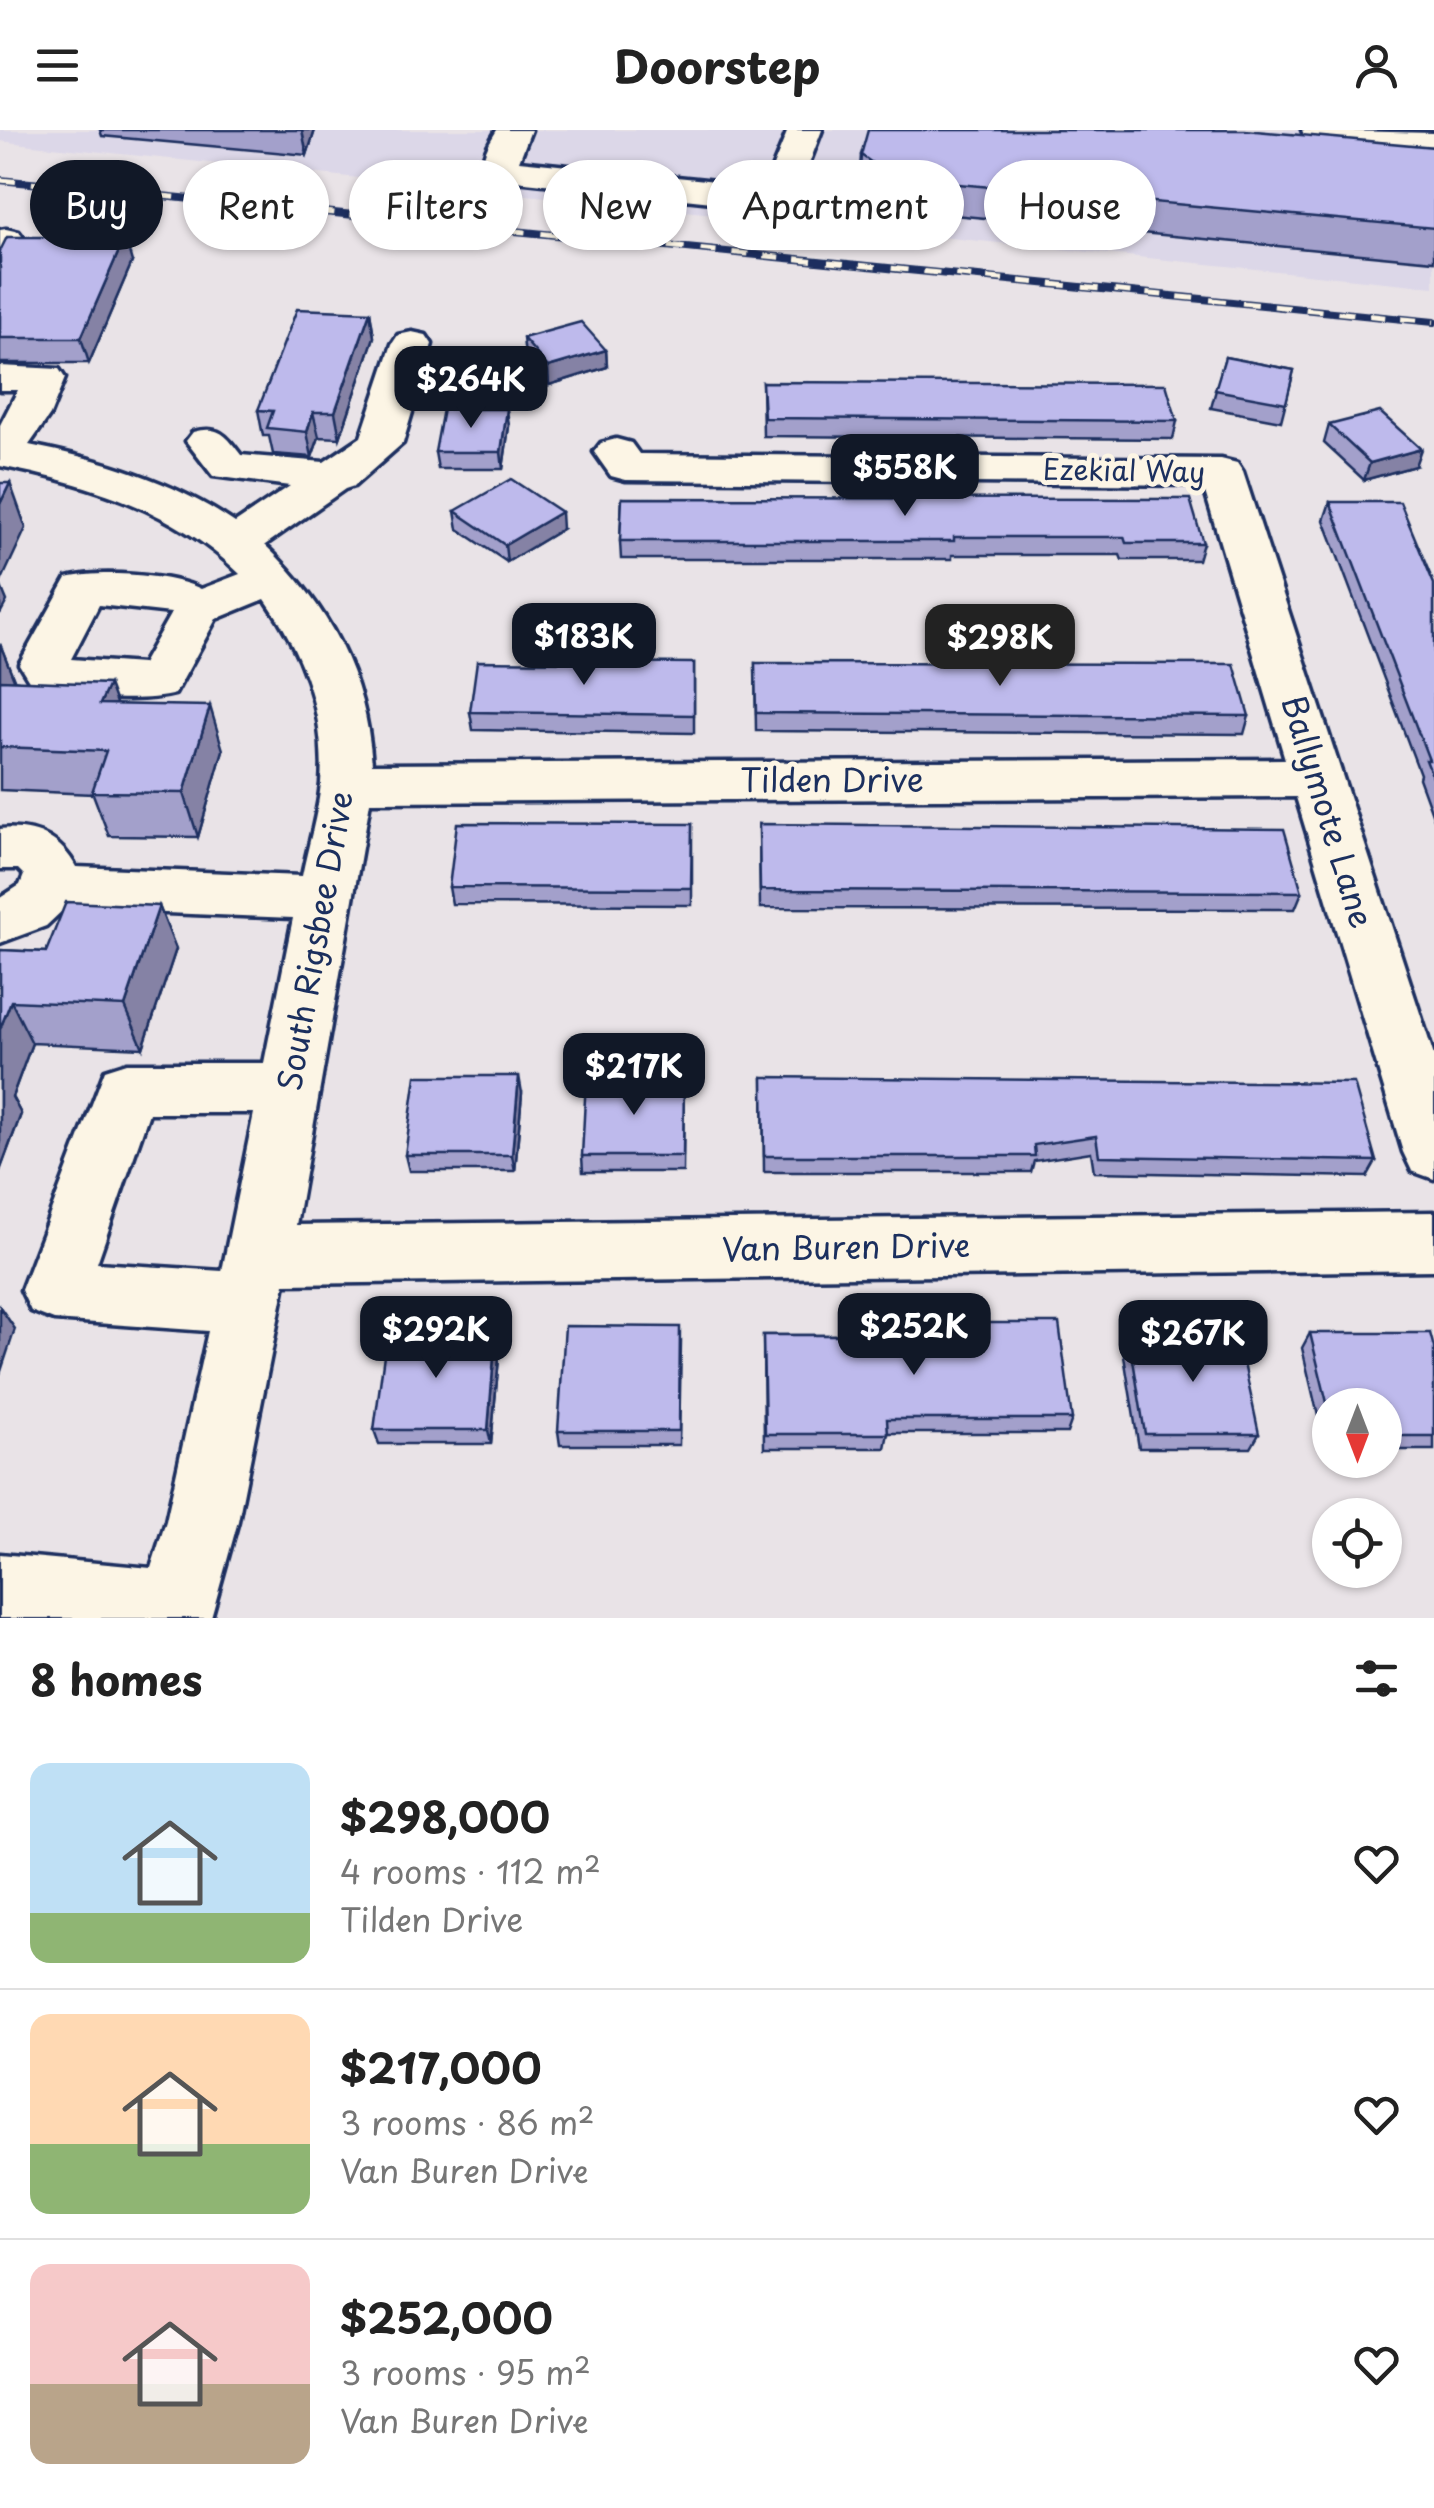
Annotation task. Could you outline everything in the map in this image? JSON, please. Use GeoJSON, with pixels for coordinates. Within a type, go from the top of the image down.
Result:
{"type":"FeatureCollection","features":[{"type":"Feature","properties":{"kind":"street"},"geometry":{"type":"LineString","coordinates":[[514,130],[502,152],[501,170],[778,198],[806,130]]}},
{"type":"Feature","properties":{"kind":"street"},"geometry":{"type":"LineString","coordinates":[[1311,130],[1434,142]]}},
{"type":"Feature","properties":{"kind":"street"},"geometry":{"type":"LineString","coordinates":[[218,454],[309,458],[382,443],[412,344]]}},
{"type":"Feature","properties":{"kind":"street"},"geometry":{"type":"LineString","coordinates":[[0,378],[44,378],[29,416],[0,453]]}},
{"type":"Feature","properties":{"kind":"street","name":"Ezekial Way"},"geometry":{"type":"LineString","coordinates":[[616,452],[626,467],[1220,472]]}},
{"type":"Feature","properties":{"kind":"street","name":"South Rigsbee Drive"},"geometry":{"type":"LineString","coordinates":[[0,453],[84,468],[180,506],[255,561],[314,634],[333,678],[343,722],[347,782],[326,898],[202,1522],[175,1613]]}},
{"type":"Feature","properties":{"kind":"street"},"geometry":{"type":"LineString","coordinates":[[218,454],[309,458]]}},
{"type":"Feature","properties":{"kind":"street"},"geometry":{"type":"LineString","coordinates":[[180,506],[218,454]]}},
{"type":"Feature","properties":{"kind":"street"},"geometry":{"type":"LineString","coordinates":[[198,608],[255,561],[309,458]]}},
{"type":"Feature","properties":{"kind":"street","name":"Ballymote Lane"},"geometry":{"type":"LineString","coordinates":[[1220,472],[1434,1152]]}},
{"type":"Feature","properties":{"kind":"street","name":"Tilden Drive"},"geometry":{"type":"LineString","coordinates":[[347,782],[1317,778]]}},
{"type":"Feature","properties":{"kind":"street"},"geometry":{"type":"LineString","coordinates":[[0,850],[28,850],[40,855],[52,876],[49,888],[29,910],[0,921]]}},
{"type":"Feature","properties":{"kind":"street"},"geometry":{"type":"LineString","coordinates":[[49,888],[326,898]]}},
{"type":"Feature","properties":{"kind":"street","name":"Van Buren Drive"},"geometry":{"type":"LineString","coordinates":[[290,1088],[127,1088],[54,1290],[252,1279],[1434,1240]]}},
{"type":"Feature","properties":{"kind":"street"},"geometry":{"type":"LineString","coordinates":[[0,1591],[175,1613]]}},
{"type":"Feature","properties":{"kind":"shaded area"},"geometry":{"type":"Polygon","coordinates":[[[0,130],[1434,130],[1434,287],[1069,250],[1156,250],[1156,160],[984,160],[984,241],[964,239],[964,160],[707,160],[707,213],[687,211],[687,160],[543,160],[543,197],[523,195],[523,160],[349,160],[349,177],[329,175],[329,160],[183,160],[0,141],[0,130]]]}},
{"type":"Feature","properties":{"kind":"building"},"geometry":{"type":"Polygon","coordinates":[[[868,130],[1245,130],[1434,147],[1434,228],[1156,202],[1156,160],[984,160],[984,186],[964,185],[964,160],[868,160],[861,155],[868,130]]]}},
{"type":"Feature","properties":{"kind":"building"},"geometry":{"type":"Polygon","coordinates":[[[7,237],[30,237],[30,250],[119,250],[81,338],[0,338],[0,251],[7,237]]]}},
{"type":"Feature","properties":{"kind":"building"},"geometry":{"type":"Polygon","coordinates":[[[297,309],[370,312],[335,412],[313,412],[307,432],[267,428],[273,411],[258,410],[297,309]]]}},
{"type":"Feature","properties":{"kind":"building"},"geometry":{"type":"Polygon","coordinates":[[[581,322],[606,350],[548,367],[523,338],[581,322]]]}},
{"type":"Feature","properties":{"kind":"building"},"geometry":{"type":"Polygon","coordinates":[[[1225,357],[1294,370],[1286,403],[1215,390],[1225,357]]]}},
{"type":"Feature","properties":{"kind":"building"},"geometry":{"type":"Polygon","coordinates":[[[762,382],[1166,384],[1177,421],[764,418],[762,382]]]}},
{"type":"Feature","properties":{"kind":"building"},"geometry":{"type":"Polygon","coordinates":[[[443,409],[507,409],[501,452],[435,452],[443,409]]]}},
{"type":"Feature","properties":{"kind":"building"},"geometry":{"type":"Polygon","coordinates":[[[1380,412],[1421,449],[1370,463],[1329,425],[1380,412]]]}},
{"type":"Feature","properties":{"kind":"building"},"geometry":{"type":"Polygon","coordinates":[[[511,479],[561,512],[505,545],[455,511],[511,479]]]}},
{"type":"Feature","properties":{"kind":"building"},"geometry":{"type":"Polygon","coordinates":[[[0,483],[10,483],[0,504],[0,483]]]}},
{"type":"Feature","properties":{"kind":"building"},"geometry":{"type":"Polygon","coordinates":[[[622,498],[1190,499],[1203,543],[1126,543],[1124,537],[620,541],[622,498]]]}},
{"type":"Feature","properties":{"kind":"building"},"geometry":{"type":"Polygon","coordinates":[[[1330,502],[1400,502],[1434,584],[1434,780],[1429,760],[1330,502]]]}},
{"type":"Feature","properties":{"kind":"building"},"geometry":{"type":"Polygon","coordinates":[[[477,661],[694,663],[694,715],[470,712],[477,661]]]}},
{"type":"Feature","properties":{"kind":"building"},"geometry":{"type":"Polygon","coordinates":[[[755,663],[1234,664],[1249,716],[756,713],[755,663]]]}},
{"type":"Feature","properties":{"kind":"building"},"geometry":{"type":"Polygon","coordinates":[[[0,680],[109,684],[100,704],[210,706],[184,793],[92,792],[106,751],[0,747],[0,680]]]}},
{"type":"Feature","properties":{"kind":"building"},"geometry":{"type":"Polygon","coordinates":[[[457,823],[692,824],[691,888],[449,887],[457,823]]]}},
{"type":"Feature","properties":{"kind":"building"},"geometry":{"type":"Polygon","coordinates":[[[759,824],[1284,829],[1302,892],[760,890],[759,824]]]}},
{"type":"Feature","properties":{"kind":"building"},"geometry":{"type":"Polygon","coordinates":[[[66,902],[159,906],[125,1006],[11,1001],[0,1029],[0,950],[46,952],[66,902]]]}},
{"type":"Feature","properties":{"kind":"building"},"geometry":{"type":"Polygon","coordinates":[[[416,1076],[519,1076],[512,1155],[405,1155],[416,1076]]]}},
{"type":"Feature","properties":{"kind":"building"},"geometry":{"type":"Polygon","coordinates":[[[763,1077],[1354,1083],[1376,1161],[1099,1156],[1096,1136],[1034,1145],[1035,1156],[764,1156],[763,1077]]]}},
{"type":"Feature","properties":{"kind":"building"},"geometry":{"type":"Polygon","coordinates":[[[586,1079],[684,1079],[683,1156],[582,1156],[586,1079]]]}},
{"type":"Feature","properties":{"kind":"building"},"geometry":{"type":"Polygon","coordinates":[[[944,1323],[1059,1323],[1072,1419],[887,1419],[888,1434],[765,1434],[763,1335],[945,1335],[944,1323]]]}},
{"type":"Feature","properties":{"kind":"building"},"geometry":{"type":"Polygon","coordinates":[[[565,1326],[680,1327],[679,1431],[558,1431],[565,1326]]]}},
{"type":"Feature","properties":{"kind":"building"},"geometry":{"type":"Polygon","coordinates":[[[387,1332],[496,1332],[488,1430],[374,1430],[387,1332]]]}},
{"type":"Feature","properties":{"kind":"building"},"geometry":{"type":"Polygon","coordinates":[[[1310,1333],[1430,1333],[1434,1348],[1434,1436],[1402,1436],[1402,1388],[1323,1388],[1310,1333]]]}},
{"type":"Feature","properties":{"kind":"building"},"geometry":{"type":"Polygon","coordinates":[[[1129,1335],[1238,1335],[1259,1434],[1145,1434],[1129,1335]]]}},
{"type":"Feature","properties":{"kind":"railway"},"geometry":{"type":"LineString","coordinates":[[0,180],[1434,322]]}}]}
